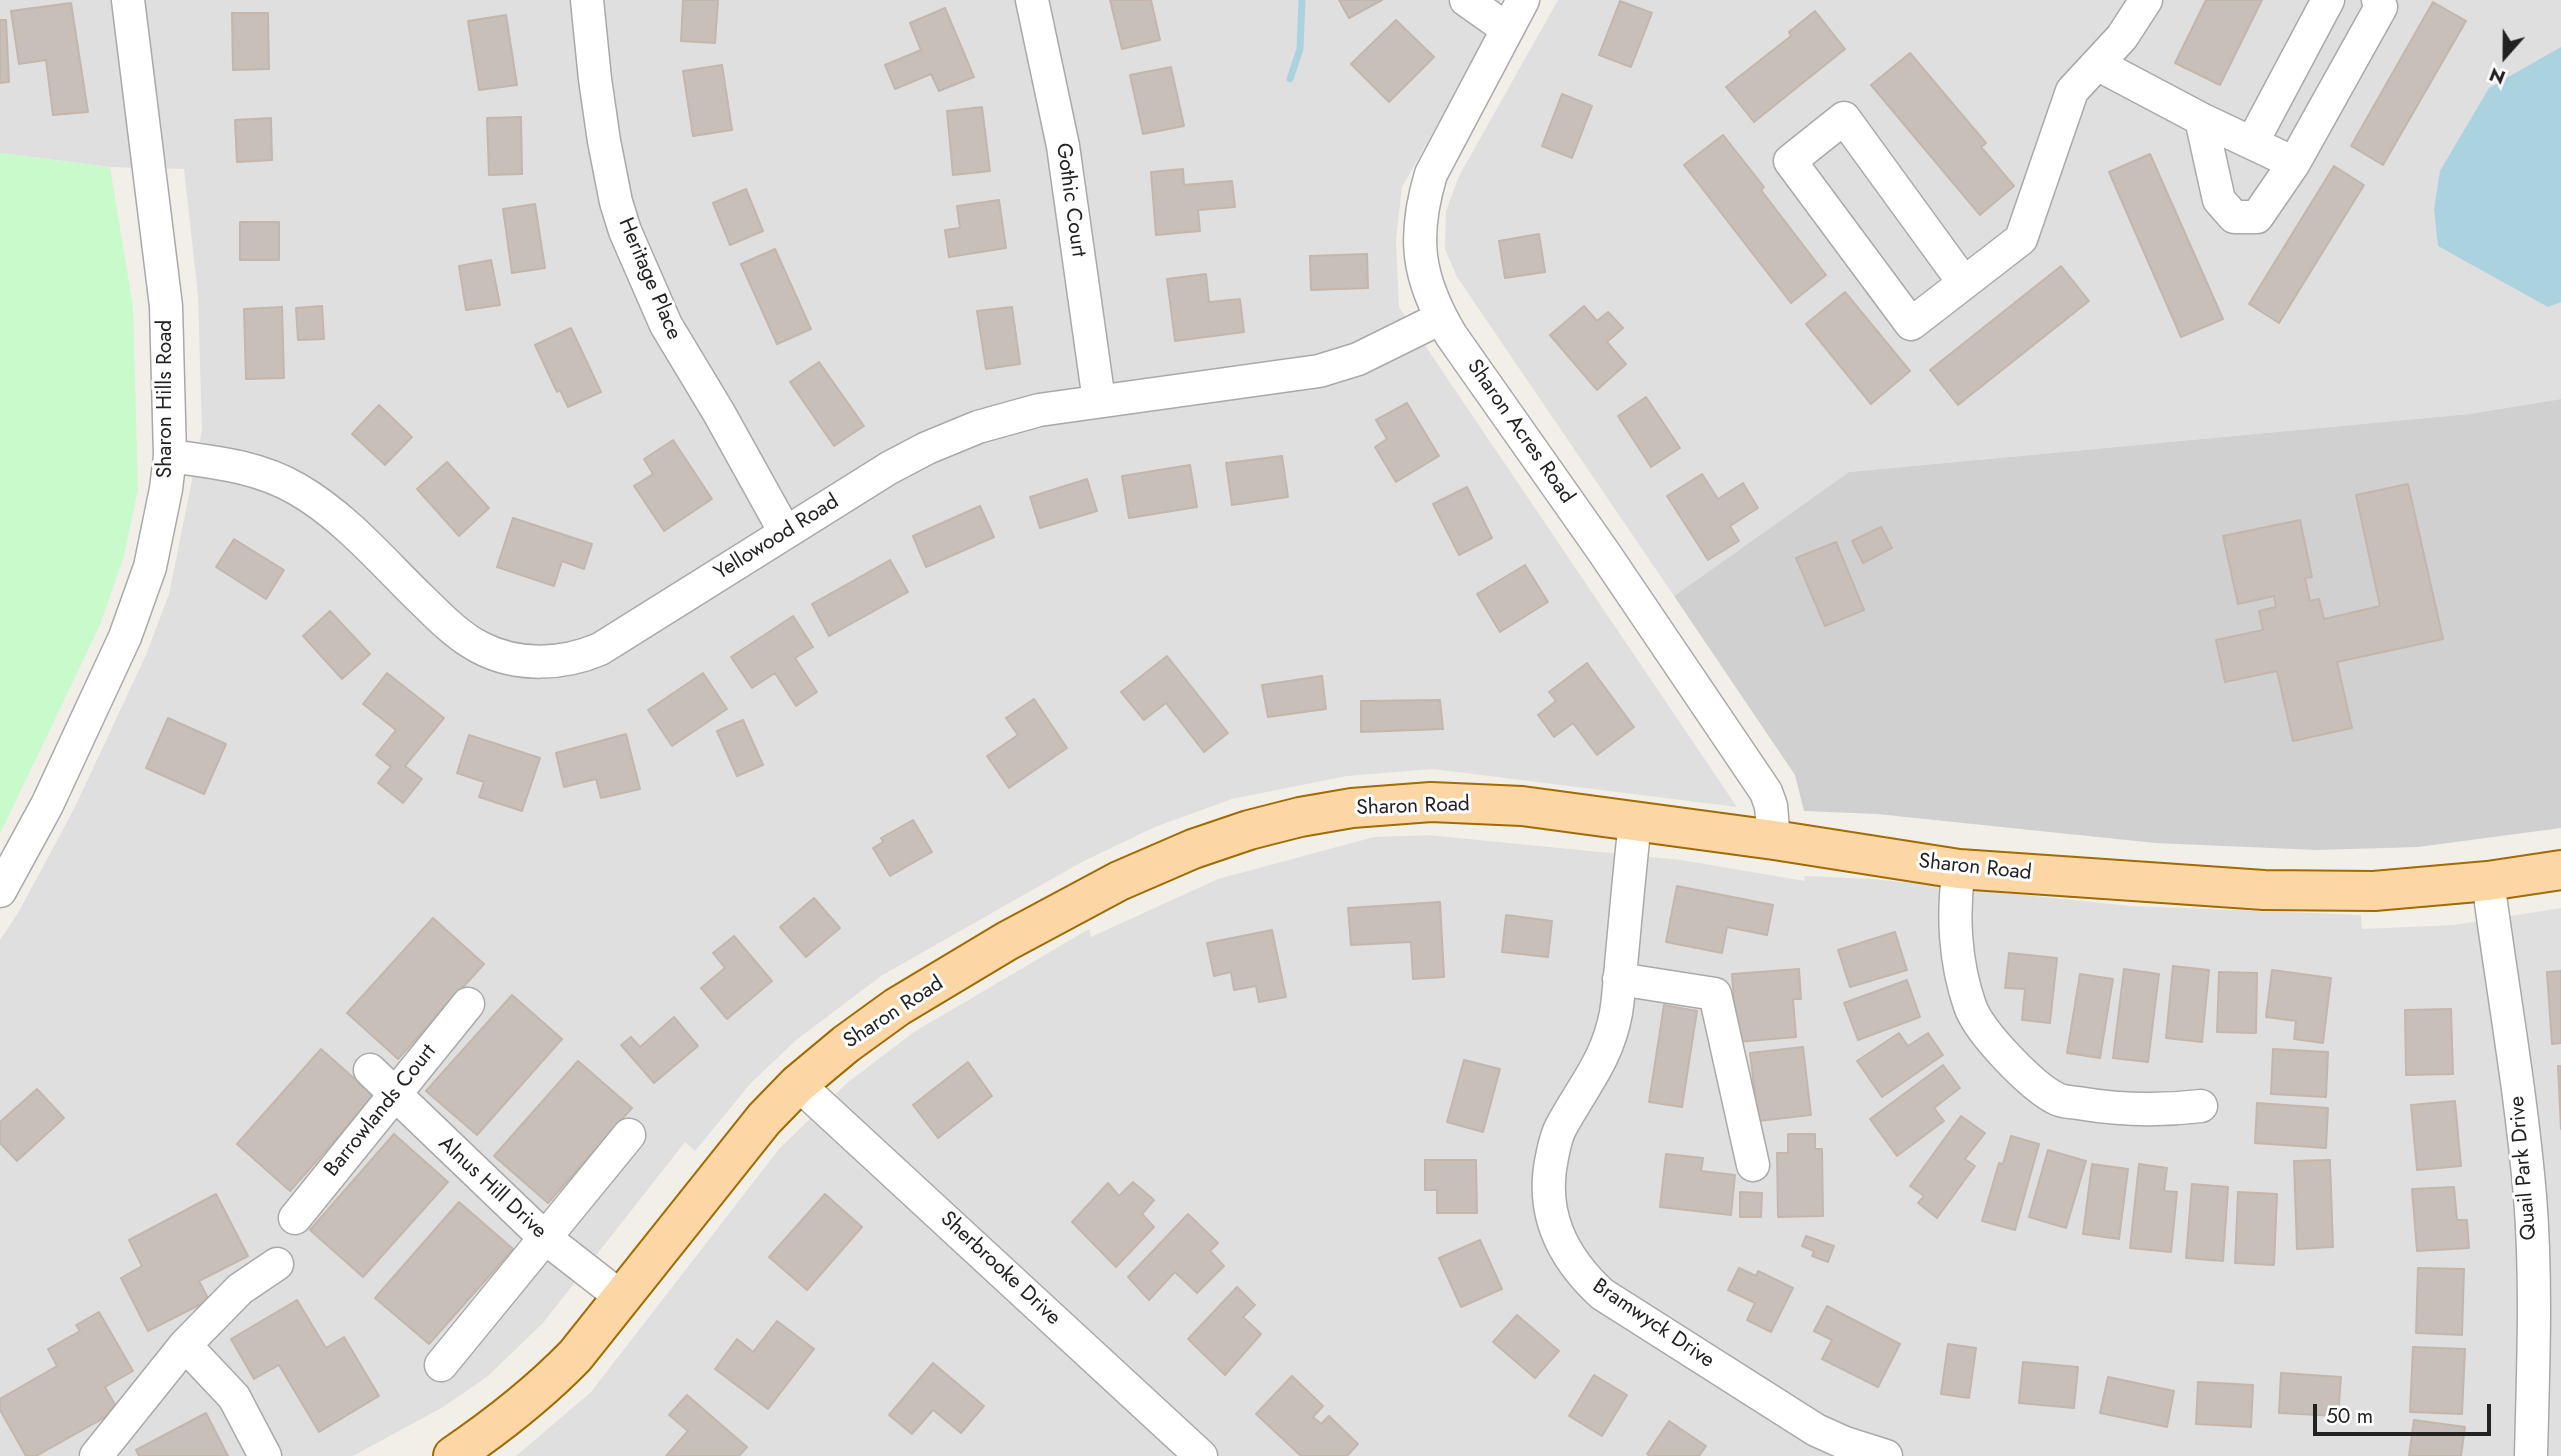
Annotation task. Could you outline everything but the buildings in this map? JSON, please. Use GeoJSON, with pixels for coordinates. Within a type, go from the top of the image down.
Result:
{"type":"FeatureCollection","features":[{"type":"Feature","properties":{"kind":"main road","name":"Sharon Road"},"geometry":{"type":"LineString","coordinates":[[453,1456],[548,1384],[575,1356],[764,1119],[798,1084],[846,1044],[897,1007],[1007,942],[1119,881],[1193,849],[1249,830],[1352,808],[1418,802],[1522,806],[1774,840],[1959,869],[2264,890],[2374,891],[2488,881],[2561,870]]}},
{"type":"Feature","properties":{"kind":"street","name":"Sharon Hills Road"},"geometry":{"type":"LineString","coordinates":[[0,891],[47,804],[125,637],[150,567],[170,456],[166,306],[128,0]]}},
{"type":"Feature","properties":{"kind":"street","name":"Heritage Place"},"geometry":{"type":"LineString","coordinates":[[587,0],[594,79],[604,141],[625,231],[666,325],[786,532]]}},
{"type":"Feature","properties":{"kind":"street","name":"Gothic Court"},"geometry":{"type":"LineString","coordinates":[[1032,0],[1063,146],[1100,401]]}},
{"type":"Feature","properties":{"kind":"street"},"geometry":{"type":"LineString","coordinates":[[1466,0],[1507,29]]}},
{"type":"Feature","properties":{"kind":"street","name":"Sharon Acres Road"},"geometry":{"type":"LineString","coordinates":[[1523,0],[1431,174],[1423,199],[1420,225],[1424,276],[1441,318],[1766,792],[1771,806],[1774,840]]}},
{"type":"Feature","properties":{"kind":"street"},"geometry":{"type":"LineString","coordinates":[[1964,283],[1844,118],[1790,161],[1911,324],[2021,239],[2072,91],[2123,37],[2146,0]]}},
{"type":"Feature","properties":{"kind":"street"},"geometry":{"type":"LineString","coordinates":[[2252,143],[2328,0]]}},
{"type":"Feature","properties":{"kind":"street"},"geometry":{"type":"LineString","coordinates":[[2202,119],[2219,200],[2234,217],[2257,217],[2294,163],[2381,7],[2378,0]]}},
{"type":"Feature","properties":{"kind":"street"},"geometry":{"type":"LineString","coordinates":[[2097,64],[2294,163]]}},
{"type":"Feature","properties":{"kind":"street","name":"Yellowood Road"},"geometry":{"type":"LineString","coordinates":[[170,456],[241,466],[270,475],[297,489],[335,515],[454,631],[482,649],[511,659],[531,662],[561,661],[600,649],[889,468],[927,447],[978,427],[1039,411],[1100,401],[1319,372],[1358,359],[1441,318]]}},
{"type":"Feature","properties":{"kind":"street","name":"Bramwyck Drive"},"geometry":{"type":"LineString","coordinates":[[1635,822],[1616,1012],[1606,1051],[1560,1128],[1549,1170],[1549,1202],[1555,1228],[1570,1259],[1602,1294],[1816,1430],[1886,1456]]}},
{"type":"Feature","properties":{"kind":"street"},"geometry":{"type":"LineString","coordinates":[[1959,869],[1955,898],[1958,951],[1970,1009],[2015,1066],[2058,1100],[2099,1107],[2167,1110],[2201,1106]]}},
{"type":"Feature","properties":{"kind":"street","name":"Quail Park Drive"},"geometry":{"type":"LineString","coordinates":[[2488,881],[2524,1134],[2530,1199],[2534,1299],[2531,1456]]}},
{"type":"Feature","properties":{"kind":"street"},"geometry":{"type":"LineString","coordinates":[[1619,979],[1715,994],[1753,1165]]}},
{"type":"Feature","properties":{"kind":"street","name":"Barrowlands Court"},"geometry":{"type":"LineString","coordinates":[[295,1218],[468,1004]]}},
{"type":"Feature","properties":{"kind":"street","name":"Alnus Hill Drive"},"geometry":{"type":"LineString","coordinates":[[370,1070],[544,1237],[621,1297]]}},
{"type":"Feature","properties":{"kind":"street","name":"Sherbrooke Drive"},"geometry":{"type":"LineString","coordinates":[[798,1084],[1201,1456]]}},
{"type":"Feature","properties":{"kind":"street"},"geometry":{"type":"LineString","coordinates":[[441,1364],[629,1135]]}},
{"type":"Feature","properties":{"kind":"street"},"geometry":{"type":"LineString","coordinates":[[96,1456],[185,1345],[240,1289],[277,1264]]}},
{"type":"Feature","properties":{"kind":"street"},"geometry":{"type":"LineString","coordinates":[[185,1345],[234,1397],[265,1456]]}},
{"type":"Feature","properties":{"kind":"shaded area"},"geometry":{"type":"Polygon","coordinates":[[[0,0],[1501,0],[1475,58],[1402,187],[1396,239],[1399,307],[1737,807],[1433,769],[1347,776],[1232,799],[1155,827],[1080,863],[881,976],[795,1041],[750,1084],[695,1151],[685,1142],[543,1323],[488,1376],[443,1407],[353,1456],[0,1456],[0,940],[18,913],[73,811],[146,655],[169,594],[202,430],[198,295],[184,169],[110,167],[0,153],[0,0]]]}},
{"type":"Feature","properties":{"kind":"shaded area"},"geometry":{"type":"Polygon","coordinates":[[[1558,0],[2561,0],[2561,399],[2469,414],[1849,472],[1674,596],[1457,277],[1445,249],[1446,211],[1459,176],[1558,0]]]}},
{"type":"Feature","properties":{"kind":"shaded area"},"geometry":{"type":"Polygon","coordinates":[[[2561,399],[2561,828],[2418,847],[2317,850],[2155,843],[1877,814],[1804,811],[1795,775],[1674,596],[1849,472],[2469,414],[2561,399]]]}},
{"type":"Feature","properties":{"kind":"shaded area"},"geometry":{"type":"Polygon","coordinates":[[[1428,835],[1681,860],[1805,881],[1804,876],[1872,879],[2131,906],[2361,915],[2362,929],[2454,925],[2561,908],[2561,1456],[516,1456],[591,1392],[779,1149],[847,1083],[914,1032],[1089,929],[1091,937],[1218,879],[1374,837],[1428,835]]]}},
{"type":"Feature","properties":{"kind":"green space"},"geometry":{"type":"Polygon","coordinates":[[[0,153],[110,167],[133,307],[138,489],[124,556],[100,625],[0,834],[0,153]]]}},
{"type":"Feature","properties":{"kind":"water"},"geometry":{"type":"Polygon","coordinates":[[[2561,47],[2561,302],[2548,307],[2438,246],[2434,209],[2440,171],[2489,88],[2561,47]]]}},
{"type":"Feature","properties":{"kind":"waterway"},"geometry":{"type":"LineString","coordinates":[[1290,79],[1300,49],[1302,0]]}}]}
